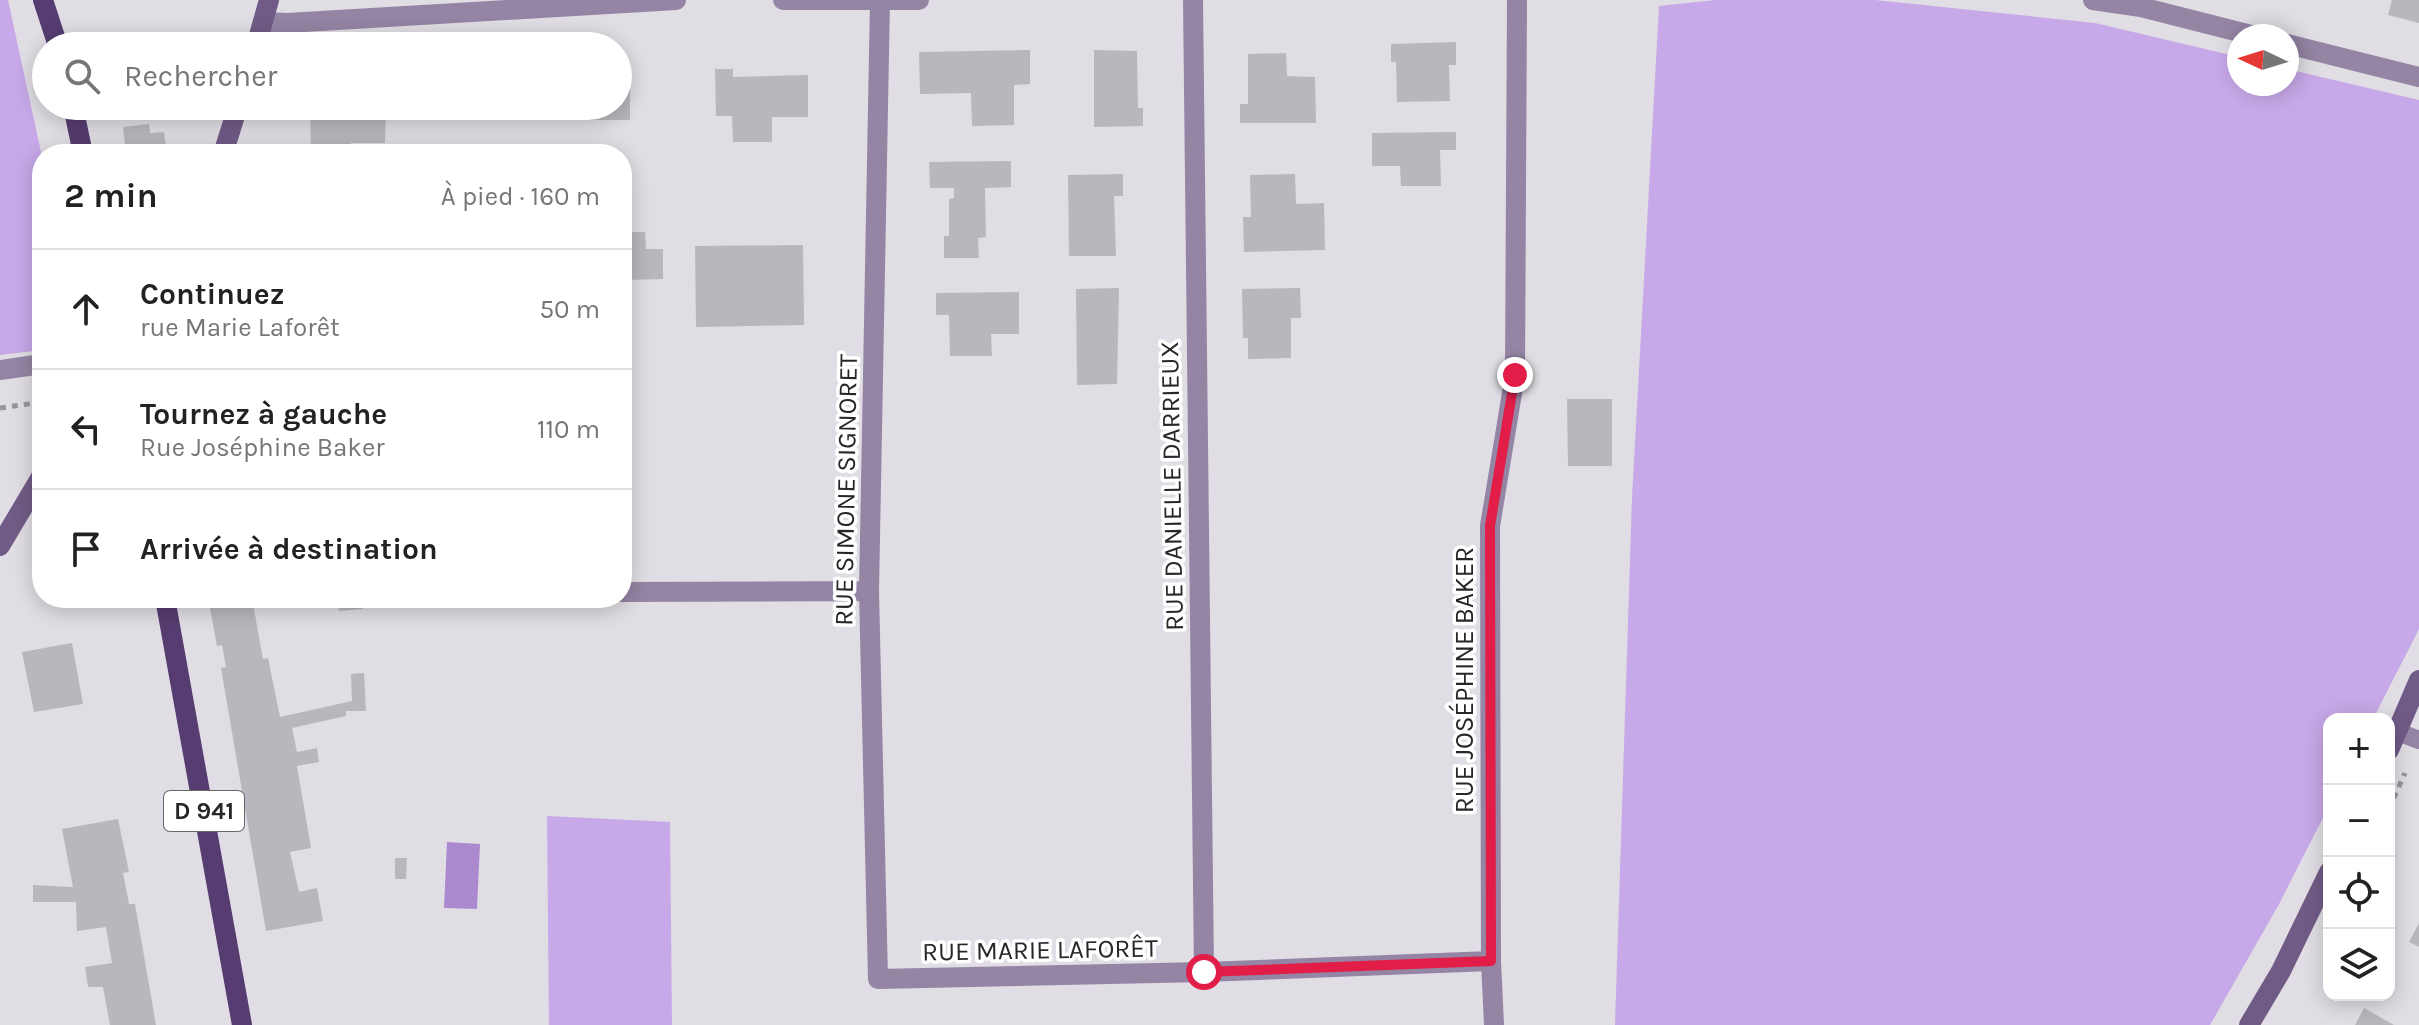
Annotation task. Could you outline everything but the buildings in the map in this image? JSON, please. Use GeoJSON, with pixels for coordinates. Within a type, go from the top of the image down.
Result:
{"type":"FeatureCollection","features":[{"type":"Feature","properties":{"kind":"main road"},"geometry":{"type":"LineString","coordinates":[[43,0],[53,32]]}},
{"type":"Feature","properties":{"kind":"main road"},"geometry":{"type":"LineString","coordinates":[[76,120],[81,144]]}},
{"type":"Feature","properties":{"kind":"main road","name":"D 941"},"geometry":{"type":"LineString","coordinates":[[167,608],[242,1025]]}},
{"type":"Feature","properties":{"kind":"street"},"geometry":{"type":"LineString","coordinates":[[260,32],[269,0]]}},
{"type":"Feature","properties":{"kind":"street"},"geometry":{"type":"LineString","coordinates":[[263,22],[676,0]]}},
{"type":"Feature","properties":{"kind":"street"},"geometry":{"type":"LineString","coordinates":[[783,0],[919,0]]}},
{"type":"Feature","properties":{"kind":"street","name":"RUE SIMONE SIGNORET"},"geometry":{"type":"LineString","coordinates":[[878,979],[869,591],[880,0]]}},
{"type":"Feature","properties":{"kind":"street","name":"RUE DANIELLE DARRIEUX"},"geometry":{"type":"LineString","coordinates":[[1193,0],[1204,972]]}},
{"type":"Feature","properties":{"kind":"street","name":"RUE JOSÉPHINE BAKER"},"geometry":{"type":"LineString","coordinates":[[1494,1025],[1491,961],[1490,526],[1515,375],[1517,0]]}},
{"type":"Feature","properties":{"kind":"street"},"geometry":{"type":"LineString","coordinates":[[2093,0],[2141,7],[2227,29]]}},
{"type":"Feature","properties":{"kind":"street"},"geometry":{"type":"LineString","coordinates":[[2299,47],[2419,77]]}},
{"type":"Feature","properties":{"kind":"street"},"geometry":{"type":"LineString","coordinates":[[226,144],[234,120]]}},
{"type":"Feature","properties":{"kind":"street"},"geometry":{"type":"LineString","coordinates":[[0,370],[32,365]]}},
{"type":"Feature","properties":{"kind":"street"},"geometry":{"type":"LineString","coordinates":[[0,546],[32,492]]}},
{"type":"Feature","properties":{"kind":"street"},"geometry":{"type":"LineString","coordinates":[[632,592],[869,591]]}},
{"type":"Feature","properties":{"kind":"street"},"geometry":{"type":"LineString","coordinates":[[2395,736],[2419,680]]}},
{"type":"Feature","properties":{"kind":"street"},"geometry":{"type":"LineString","coordinates":[[2249,1025],[2281,971],[2323,884]]}},
{"type":"Feature","properties":{"kind":"street","name":"RUE MARIE LAFORÊT"},"geometry":{"type":"LineString","coordinates":[[878,979],[1204,972],[1491,961]]}},
{"type":"Feature","properties":{"kind":"lane"},"geometry":{"type":"LineString","coordinates":[[2395,741],[2419,740]]}},
{"type":"Feature","properties":{"kind":"path"},"geometry":{"type":"LineString","coordinates":[[0,408],[32,403]]}},
{"type":"Feature","properties":{"kind":"shaded area"},"geometry":{"type":"Polygon","coordinates":[[[0,0],[8,0],[39,144],[32,144],[32,351],[0,355],[0,0]]]}},
{"type":"Feature","properties":{"kind":"shaded area"},"geometry":{"type":"Polygon","coordinates":[[[1716,0],[1875,0],[2095,23],[2227,54],[2227,96],[2299,96],[2299,72],[2419,100],[2419,629],[2376,713],[2323,713],[2323,818],[2278,906],[2210,1025],[1615,1025],[1632,498],[1659,6],[1716,0]]]}},
{"type":"Feature","properties":{"kind":"shaded area"},"geometry":{"type":"Polygon","coordinates":[[[547,816],[670,822],[672,1025],[549,1025],[547,816]]]}},
{"type":"Feature","properties":{"kind":"shaded area"},"geometry":{"type":"Polygon","coordinates":[[[447,842],[480,844],[477,909],[444,908],[447,842]]]}},
{"type":"Feature","properties":{"kind":"route"},"geometry":{"type":"LineString","coordinates":[[1204,972],[1491,961],[1490,526],[1515,375]]}}]}
